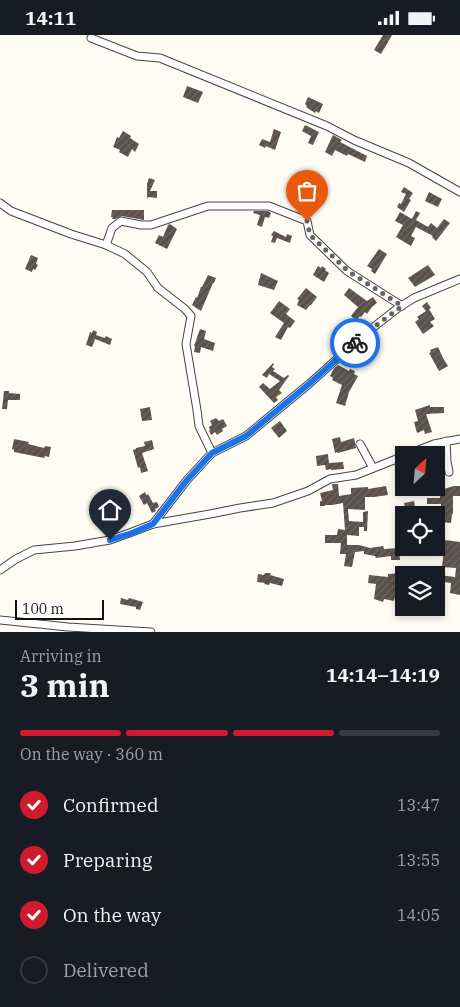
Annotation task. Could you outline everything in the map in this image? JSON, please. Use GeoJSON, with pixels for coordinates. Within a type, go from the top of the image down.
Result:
{"type":"FeatureCollection","features":[{"type":"Feature","properties":{"kind":"street"},"geometry":{"type":"LineString","coordinates":[[91,38],[137,56],[160,58],[327,126],[354,140],[409,163],[460,192]]}},
{"type":"Feature","properties":{"kind":"street"},"geometry":{"type":"LineString","coordinates":[[0,203],[10,211],[106,245],[125,254],[146,272],[158,288],[191,316],[186,344],[199,426],[212,453]]}},
{"type":"Feature","properties":{"kind":"street"},"geometry":{"type":"LineString","coordinates":[[106,245],[112,228],[121,221],[151,225],[208,206],[269,206],[307,221],[310,235],[348,271],[402,306]]}},
{"type":"Feature","properties":{"kind":"street"},"geometry":{"type":"LineString","coordinates":[[153,524],[187,480],[212,453],[246,436],[309,384],[366,333],[402,306],[414,298],[460,279]]}},
{"type":"Feature","properties":{"kind":"street"},"geometry":{"type":"LineString","coordinates":[[429,446],[460,439]]}},
{"type":"Feature","properties":{"kind":"street"},"geometry":{"type":"LineString","coordinates":[[446,441],[449,472]]}},
{"type":"Feature","properties":{"kind":"street"},"geometry":{"type":"LineString","coordinates":[[360,444],[373,468]]}},
{"type":"Feature","properties":{"kind":"street"},"geometry":{"type":"LineString","coordinates":[[0,571],[16,559],[34,550],[110,540],[153,524],[273,503],[308,491],[330,479],[356,475],[395,459]]}},
{"type":"Feature","properties":{"kind":"street"},"geometry":{"type":"LineString","coordinates":[[0,620],[68,627],[151,632]]}},
{"type":"Feature","properties":{"kind":"building"},"geometry":{"type":"Polygon","coordinates":[[[383,35],[392,35],[381,54],[374,50],[383,35]]]}},
{"type":"Feature","properties":{"kind":"building"},"geometry":{"type":"Polygon","coordinates":[[[187,86],[203,92],[198,103],[183,97],[187,86]]]}},
{"type":"Feature","properties":{"kind":"building"},"geometry":{"type":"Polygon","coordinates":[[[308,97],[323,104],[319,113],[316,111],[315,113],[306,107],[305,104],[308,97]]]}},
{"type":"Feature","properties":{"kind":"building"},"geometry":{"type":"Polygon","coordinates":[[[305,125],[319,132],[313,145],[308,143],[311,136],[302,131],[305,125]]]}},
{"type":"Feature","properties":{"kind":"building"},"geometry":{"type":"Polygon","coordinates":[[[274,129],[281,132],[275,150],[259,145],[262,139],[270,142],[274,129]]]}},
{"type":"Feature","properties":{"kind":"building"},"geometry":{"type":"Polygon","coordinates":[[[123,131],[139,144],[135,152],[132,149],[128,157],[113,147],[117,137],[119,138],[123,131]]]}},
{"type":"Feature","properties":{"kind":"building"},"geometry":{"type":"Polygon","coordinates":[[[333,135],[342,140],[340,142],[367,156],[365,162],[335,150],[332,156],[325,152],[333,135]]]}},
{"type":"Feature","properties":{"kind":"building"},"geometry":{"type":"Polygon","coordinates":[[[149,178],[155,180],[150,191],[157,191],[157,198],[148,197],[147,199],[149,178]]]}},
{"type":"Feature","properties":{"kind":"building"},"geometry":{"type":"Polygon","coordinates":[[[404,187],[413,193],[404,212],[397,207],[399,203],[401,204],[406,194],[401,192],[404,187]]]}},
{"type":"Feature","properties":{"kind":"building"},"geometry":{"type":"Polygon","coordinates":[[[429,192],[442,199],[438,207],[425,201],[429,192]]]}},
{"type":"Feature","properties":{"kind":"building"},"geometry":{"type":"Polygon","coordinates":[[[112,210],[144,210],[144,220],[122,216],[112,219],[112,210]]]}},
{"type":"Feature","properties":{"kind":"building"},"geometry":{"type":"Polygon","coordinates":[[[254,211],[268,211],[271,213],[269,218],[265,217],[262,227],[257,225],[260,215],[253,213],[254,211]]]}},
{"type":"Feature","properties":{"kind":"building"},"geometry":{"type":"Polygon","coordinates":[[[416,211],[420,213],[416,220],[428,227],[431,223],[437,228],[444,219],[450,223],[436,241],[433,236],[416,227],[411,236],[415,238],[411,246],[396,237],[403,225],[395,221],[400,212],[412,219],[416,211]]]}},
{"type":"Feature","properties":{"kind":"building"},"geometry":{"type":"Polygon","coordinates":[[[170,224],[177,229],[167,249],[155,243],[159,235],[163,237],[170,224]]]}},
{"type":"Feature","properties":{"kind":"building"},"geometry":{"type":"Polygon","coordinates":[[[274,231],[286,237],[287,234],[292,236],[290,243],[277,238],[275,243],[271,242],[273,236],[271,235],[274,231]]]}},
{"type":"Feature","properties":{"kind":"building"},"geometry":{"type":"Polygon","coordinates":[[[379,249],[387,254],[375,274],[367,266],[379,249]]]}},
{"type":"Feature","properties":{"kind":"building"},"geometry":{"type":"Polygon","coordinates":[[[31,255],[38,258],[36,264],[38,265],[32,272],[25,269],[31,255]]]}},
{"type":"Feature","properties":{"kind":"building"},"geometry":{"type":"Polygon","coordinates":[[[428,265],[435,275],[415,287],[408,278],[428,265]]]}},
{"type":"Feature","properties":{"kind":"building"},"geometry":{"type":"Polygon","coordinates":[[[318,266],[321,268],[322,266],[329,273],[324,282],[313,275],[318,266]]]}},
{"type":"Feature","properties":{"kind":"building"},"geometry":{"type":"Polygon","coordinates":[[[261,273],[278,281],[274,290],[258,285],[261,273]]]}},
{"type":"Feature","properties":{"kind":"building"},"geometry":{"type":"Polygon","coordinates":[[[208,275],[216,278],[201,311],[192,305],[208,275]]]}},
{"type":"Feature","properties":{"kind":"building"},"geometry":{"type":"Polygon","coordinates":[[[306,288],[317,297],[306,310],[297,305],[299,300],[297,299],[306,288]]]}},
{"type":"Feature","properties":{"kind":"building"},"geometry":{"type":"Polygon","coordinates":[[[349,288],[367,301],[373,297],[377,303],[367,314],[365,312],[356,320],[351,316],[358,307],[344,295],[349,288]]]}},
{"type":"Feature","properties":{"kind":"building"},"geometry":{"type":"Polygon","coordinates":[[[279,301],[290,309],[286,314],[295,321],[290,328],[288,327],[281,340],[275,337],[284,323],[270,313],[279,301]]]}},
{"type":"Feature","properties":{"kind":"building"},"geometry":{"type":"Polygon","coordinates":[[[427,302],[435,319],[430,322],[434,326],[423,334],[415,322],[419,319],[417,317],[426,311],[422,306],[427,302]]]}},
{"type":"Feature","properties":{"kind":"building"},"geometry":{"type":"Polygon","coordinates":[[[200,329],[206,331],[204,339],[215,343],[213,351],[201,347],[200,353],[194,352],[194,346],[200,329]]]}},
{"type":"Feature","properties":{"kind":"building"},"geometry":{"type":"Polygon","coordinates":[[[93,330],[97,332],[96,335],[112,339],[110,345],[95,339],[92,347],[86,345],[90,332],[92,333],[93,330]]]}},
{"type":"Feature","properties":{"kind":"building"},"geometry":{"type":"Polygon","coordinates":[[[438,347],[448,366],[439,371],[429,353],[431,352],[430,350],[438,347]]]}},
{"type":"Feature","properties":{"kind":"building"},"geometry":{"type":"Polygon","coordinates":[[[273,363],[272,367],[275,369],[273,371],[284,378],[289,376],[279,390],[282,393],[276,397],[278,400],[274,403],[259,387],[263,383],[270,389],[280,381],[269,374],[267,378],[262,375],[273,363]]]}},
{"type":"Feature","properties":{"kind":"building"},"geometry":{"type":"Polygon","coordinates":[[[338,365],[349,371],[350,369],[355,371],[354,374],[358,376],[349,392],[345,406],[336,403],[342,385],[332,380],[333,378],[330,376],[338,365]]]}},
{"type":"Feature","properties":{"kind":"building"},"geometry":{"type":"Polygon","coordinates":[[[4,391],[20,394],[20,400],[8,400],[7,409],[2,409],[4,391]]]}},
{"type":"Feature","properties":{"kind":"building"},"geometry":{"type":"Polygon","coordinates":[[[430,405],[430,407],[444,407],[444,413],[426,414],[432,432],[425,434],[424,430],[417,433],[414,422],[418,421],[415,410],[430,405]]]}},
{"type":"Feature","properties":{"kind":"building"},"geometry":{"type":"Polygon","coordinates":[[[150,407],[152,420],[142,421],[140,409],[150,407]]]}},
{"type":"Feature","properties":{"kind":"building"},"geometry":{"type":"Polygon","coordinates":[[[216,418],[219,421],[223,419],[227,426],[217,435],[215,432],[211,435],[209,427],[212,425],[210,421],[216,418]]]}},
{"type":"Feature","properties":{"kind":"building"},"geometry":{"type":"Polygon","coordinates":[[[280,421],[287,431],[279,438],[271,428],[280,421]]]}},
{"type":"Feature","properties":{"kind":"building"},"geometry":{"type":"Polygon","coordinates":[[[340,437],[341,442],[354,438],[356,448],[335,453],[332,439],[340,437]]]}},
{"type":"Feature","properties":{"kind":"building"},"geometry":{"type":"Polygon","coordinates":[[[14,439],[44,448],[45,446],[51,447],[49,457],[45,456],[44,458],[14,452],[12,449],[14,439]]]}},
{"type":"Feature","properties":{"kind":"building"},"geometry":{"type":"Polygon","coordinates":[[[152,440],[154,449],[142,453],[148,471],[141,473],[133,450],[145,446],[144,442],[152,440]]]}},
{"type":"Feature","properties":{"kind":"building"},"geometry":{"type":"Polygon","coordinates":[[[328,454],[329,463],[343,462],[344,469],[326,470],[325,465],[317,466],[316,456],[328,454]]]}},
{"type":"Feature","properties":{"kind":"building"},"geometry":{"type":"Polygon","coordinates":[[[332,484],[338,484],[339,496],[351,494],[351,488],[368,487],[368,489],[386,486],[388,495],[365,497],[365,510],[348,509],[349,521],[363,522],[363,512],[368,511],[367,531],[364,531],[364,527],[359,527],[359,536],[347,535],[347,545],[395,548],[395,556],[400,556],[400,560],[391,560],[391,556],[376,558],[375,556],[364,554],[364,551],[355,552],[352,567],[344,566],[346,554],[340,554],[341,543],[325,543],[325,535],[337,535],[338,529],[345,530],[343,503],[320,506],[320,501],[322,501],[320,493],[333,490],[332,484]]]}},
{"type":"Feature","properties":{"kind":"building"},"geometry":{"type":"Polygon","coordinates":[[[460,486],[460,496],[453,496],[451,523],[445,522],[445,506],[441,506],[441,504],[427,504],[427,498],[445,496],[445,489],[460,486]]]}},
{"type":"Feature","properties":{"kind":"building"},"geometry":{"type":"Polygon","coordinates":[[[145,492],[153,503],[157,502],[159,507],[152,513],[147,503],[144,505],[139,496],[145,492]]]}},
{"type":"Feature","properties":{"kind":"building"},"geometry":{"type":"Polygon","coordinates":[[[414,501],[415,506],[405,506],[404,503],[414,501]]]}},
{"type":"Feature","properties":{"kind":"building"},"geometry":{"type":"Polygon","coordinates":[[[445,540],[460,542],[460,595],[450,593],[451,583],[445,582],[445,576],[455,577],[456,568],[442,566],[443,556],[445,556],[445,540]]]}},
{"type":"Feature","properties":{"kind":"building"},"geometry":{"type":"Polygon","coordinates":[[[265,573],[271,573],[270,575],[284,579],[282,586],[257,582],[258,574],[264,575],[265,573]]]}},
{"type":"Feature","properties":{"kind":"building"},"geometry":{"type":"Polygon","coordinates":[[[388,574],[395,574],[394,601],[384,599],[383,602],[374,599],[376,584],[368,583],[369,575],[388,577],[388,574]]]}},
{"type":"Feature","properties":{"kind":"building"},"geometry":{"type":"Polygon","coordinates":[[[121,598],[143,602],[140,610],[136,609],[136,607],[120,604],[121,598]]]}},
{"type":"Feature","properties":{"kind":"way so far"},"geometry":{"type":"LineString","coordinates":[[307,221],[310,235],[348,271],[402,306],[355,343]]}},
{"type":"Feature","properties":{"kind":"route"},"geometry":{"type":"LineString","coordinates":[[110,540],[153,524],[187,480],[212,453],[246,436],[355,343]]}}]}
